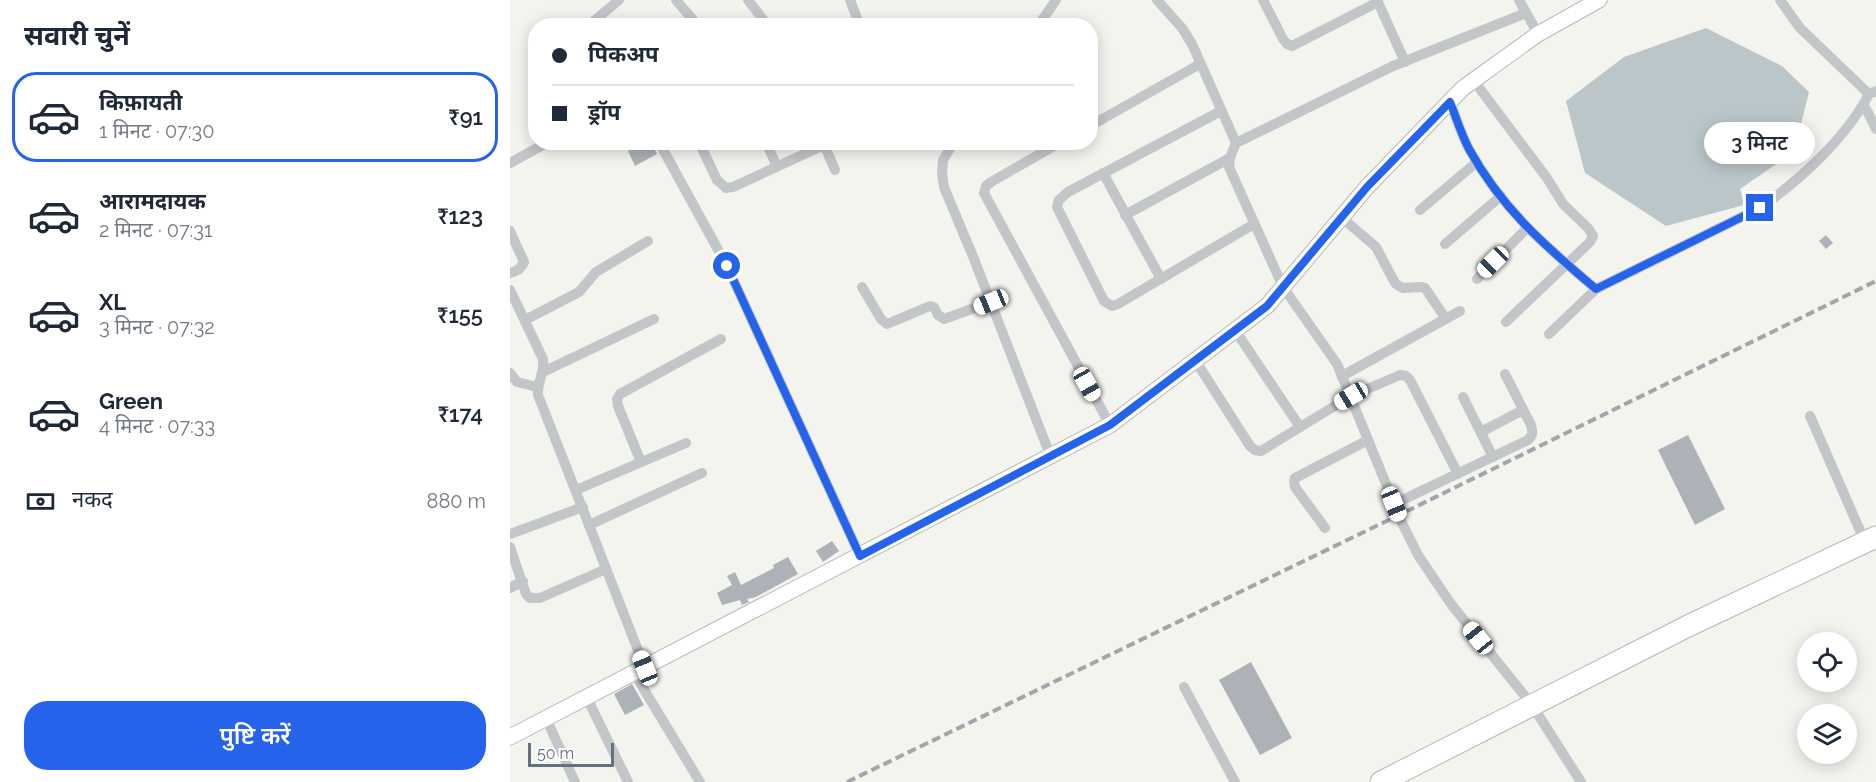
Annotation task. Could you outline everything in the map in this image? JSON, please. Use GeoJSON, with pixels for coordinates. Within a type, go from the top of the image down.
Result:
{"type":"FeatureCollection","features":[{"type":"Feature","properties":{"kind":"highway"},"geometry":{"type":"LineString","coordinates":[[1381,782],[1688,626],[1871,540]]}},
{"type":"Feature","properties":{"kind":"street"},"geometry":{"type":"LineString","coordinates":[[598,18],[619,0]]}},
{"type":"Feature","properties":{"kind":"street"},"geometry":{"type":"LineString","coordinates":[[676,0],[691,18]]}},
{"type":"Feature","properties":{"kind":"street"},"geometry":{"type":"LineString","coordinates":[[748,0],[762,18]]}},
{"type":"Feature","properties":{"kind":"street"},"geometry":{"type":"LineString","coordinates":[[850,0],[857,18]]}},
{"type":"Feature","properties":{"kind":"street"},"geometry":{"type":"LineString","coordinates":[[1044,18],[1056,0]]}},
{"type":"Feature","properties":{"kind":"street"},"geometry":{"type":"LineString","coordinates":[[1157,0],[1182,28],[1236,143]]}},
{"type":"Feature","properties":{"kind":"street"},"geometry":{"type":"LineString","coordinates":[[1263,0],[1283,39],[1292,46],[1378,1],[1405,62]]}},
{"type":"Feature","properties":{"kind":"street"},"geometry":{"type":"LineString","coordinates":[[1519,0],[1538,34]]}},
{"type":"Feature","properties":{"kind":"street"},"geometry":{"type":"LineString","coordinates":[[510,737],[1110,425],[1267,306],[1367,187],[1463,88],[1538,34],[1597,0]]}},
{"type":"Feature","properties":{"kind":"street"},"geometry":{"type":"LineString","coordinates":[[1549,334],[1596,289],[1767,202],[1791,184],[1838,140],[1873,92],[1800,28],[1780,0]]}},
{"type":"Feature","properties":{"kind":"street"},"geometry":{"type":"LineString","coordinates":[[1526,13],[1405,62],[1236,143],[1229,167],[1283,287],[1337,364],[1394,504],[1418,555],[1451,604],[1532,705],[1581,782]]}},
{"type":"Feature","properties":{"kind":"street"},"geometry":{"type":"LineString","coordinates":[[1098,121],[1200,64]]}},
{"type":"Feature","properties":{"kind":"street"},"geometry":{"type":"LineString","coordinates":[[1474,81],[1547,178],[1563,204],[1591,232],[1593,237],[1506,322]]}},
{"type":"Feature","properties":{"kind":"street"},"geometry":{"type":"LineString","coordinates":[[1450,102],[1468,147],[1501,196],[1527,228],[1596,289]]}},
{"type":"Feature","properties":{"kind":"street"},"geometry":{"type":"LineString","coordinates":[[1864,105],[1876,129]]}},
{"type":"Feature","properties":{"kind":"street"},"geometry":{"type":"LineString","coordinates":[[1221,111],[1068,192],[1059,200],[1057,207],[1104,301],[1112,306],[1254,224]]}},
{"type":"Feature","properties":{"kind":"street"},"geometry":{"type":"LineString","coordinates":[[510,163],[534,150]]}},
{"type":"Feature","properties":{"kind":"street"},"geometry":{"type":"LineString","coordinates":[[663,150],[727,266],[860,556]]}},
{"type":"Feature","properties":{"kind":"street"},"geometry":{"type":"LineString","coordinates":[[703,150],[717,180],[726,188],[733,187],[811,150]]}},
{"type":"Feature","properties":{"kind":"street"},"geometry":{"type":"LineString","coordinates":[[770,150],[777,167]]}},
{"type":"Feature","properties":{"kind":"street"},"geometry":{"type":"LineString","coordinates":[[826,150],[835,170]]}},
{"type":"Feature","properties":{"kind":"street"},"geometry":{"type":"LineString","coordinates":[[949,150],[943,160],[944,187],[1050,455]]}},
{"type":"Feature","properties":{"kind":"street"},"geometry":{"type":"LineString","coordinates":[[1047,150],[991,182],[986,186],[984,193],[1110,425]]}},
{"type":"Feature","properties":{"kind":"street"},"geometry":{"type":"LineString","coordinates":[[1125,215],[1230,158]]}},
{"type":"Feature","properties":{"kind":"street"},"geometry":{"type":"LineString","coordinates":[[1420,210],[1477,162]]}},
{"type":"Feature","properties":{"kind":"street"},"geometry":{"type":"LineString","coordinates":[[1103,173],[1161,279]]}},
{"type":"Feature","properties":{"kind":"street"},"geometry":{"type":"LineString","coordinates":[[1444,244],[1501,196]]}},
{"type":"Feature","properties":{"kind":"street"},"geometry":{"type":"LineString","coordinates":[[1341,217],[1376,247],[1395,283],[1403,288],[1422,286],[1425,288],[1446,319]]}},
{"type":"Feature","properties":{"kind":"street"},"geometry":{"type":"LineString","coordinates":[[1476,279],[1527,228]]}},
{"type":"Feature","properties":{"kind":"street"},"geometry":{"type":"LineString","coordinates":[[510,231],[524,262],[518,270],[510,273]]}},
{"type":"Feature","properties":{"kind":"street"},"geometry":{"type":"LineString","coordinates":[[525,320],[579,292],[596,272],[648,241]]}},
{"type":"Feature","properties":{"kind":"street"},"geometry":{"type":"LineString","coordinates":[[862,287],[881,319],[887,324],[930,306],[934,307],[938,315],[944,319],[991,302]]}},
{"type":"Feature","properties":{"kind":"street"},"geometry":{"type":"LineString","coordinates":[[510,290],[543,359],[543,372],[537,387],[538,394],[606,569],[640,670],[699,782]]}},
{"type":"Feature","properties":{"kind":"street"},"geometry":{"type":"LineString","coordinates":[[1342,376],[1460,311]]}},
{"type":"Feature","properties":{"kind":"street"},"geometry":{"type":"LineString","coordinates":[[543,372],[654,319]]}},
{"type":"Feature","properties":{"kind":"street"},"geometry":{"type":"LineString","coordinates":[[1235,330],[1300,427]]}},
{"type":"Feature","properties":{"kind":"street"},"geometry":{"type":"LineString","coordinates":[[641,462],[618,406],[617,399],[620,394],[721,339]]}},
{"type":"Feature","properties":{"kind":"street"},"geometry":{"type":"LineString","coordinates":[[1195,360],[1250,446],[1261,451],[1351,396],[1400,375],[1406,376],[1458,474]]}},
{"type":"Feature","properties":{"kind":"street"},"geometry":{"type":"LineString","coordinates":[[510,373],[517,382],[537,387]]}},
{"type":"Feature","properties":{"kind":"street"},"geometry":{"type":"LineString","coordinates":[[1394,504],[1531,437],[1533,431],[1505,374]]}},
{"type":"Feature","properties":{"kind":"street"},"geometry":{"type":"LineString","coordinates":[[1463,398],[1493,457]]}},
{"type":"Feature","properties":{"kind":"street"},"geometry":{"type":"LineString","coordinates":[[1481,432],[1523,410]]}},
{"type":"Feature","properties":{"kind":"street"},"geometry":{"type":"LineString","coordinates":[[1810,416],[1871,540]]}},
{"type":"Feature","properties":{"kind":"street"},"geometry":{"type":"LineString","coordinates":[[1325,528],[1295,487],[1295,478],[1368,440]]}},
{"type":"Feature","properties":{"kind":"street"},"geometry":{"type":"LineString","coordinates":[[576,490],[686,443]]}},
{"type":"Feature","properties":{"kind":"street"},"geometry":{"type":"LineString","coordinates":[[589,525],[702,473]]}},
{"type":"Feature","properties":{"kind":"street"},"geometry":{"type":"LineString","coordinates":[[510,534],[583,507]]}},
{"type":"Feature","properties":{"kind":"street"},"geometry":{"type":"LineString","coordinates":[[510,547],[526,594],[535,599],[606,569]]}},
{"type":"Feature","properties":{"kind":"street"},"geometry":{"type":"LineString","coordinates":[[510,588],[523,581]]}},
{"type":"Feature","properties":{"kind":"street"},"geometry":{"type":"LineString","coordinates":[[1184,687],[1235,782]]}},
{"type":"Feature","properties":{"kind":"street"},"geometry":{"type":"LineString","coordinates":[[587,698],[628,782]]}},
{"type":"Feature","properties":{"kind":"street"},"geometry":{"type":"LineString","coordinates":[[546,718],[575,782]]}},
{"type":"Feature","properties":{"kind":"shaded area"},"geometry":{"type":"Polygon","coordinates":[[[1706,28],[1782,66],[1809,92],[1794,152],[1740,189],[1744,205],[1666,226],[1585,173],[1566,101],[1624,57],[1706,28]]]}},
{"type":"Feature","properties":{"kind":"building"},"geometry":{"type":"Polygon","coordinates":[[[655,150],[657,154],[635,166],[628,151],[655,150]]]}},
{"type":"Feature","properties":{"kind":"building"},"geometry":{"type":"Polygon","coordinates":[[[1826,235],[1833,243],[1826,249],[1819,241],[1826,235]]]}},
{"type":"Feature","properties":{"kind":"building"},"geometry":{"type":"Polygon","coordinates":[[[1688,435],[1725,509],[1695,525],[1658,450],[1688,435]]]}},
{"type":"Feature","properties":{"kind":"building"},"geometry":{"type":"Polygon","coordinates":[[[832,541],[839,551],[823,562],[816,551],[832,541]]]}},
{"type":"Feature","properties":{"kind":"building"},"geometry":{"type":"Polygon","coordinates":[[[788,557],[798,574],[756,597],[747,599],[749,602],[742,605],[740,600],[722,605],[717,593],[732,585],[727,576],[735,572],[741,585],[774,568],[773,565],[788,557]]]}},
{"type":"Feature","properties":{"kind":"building"},"geometry":{"type":"Polygon","coordinates":[[[1251,662],[1292,738],[1260,755],[1219,680],[1251,662]]]}},
{"type":"Feature","properties":{"kind":"building"},"geometry":{"type":"Polygon","coordinates":[[[632,684],[644,705],[625,715],[614,694],[632,684]]]}},
{"type":"Feature","properties":{"kind":"railway"},"geometry":{"type":"LineString","coordinates":[[847,782],[1876,281]]}},
{"type":"Feature","properties":{"kind":"route"},"geometry":{"type":"LineString","coordinates":[[727,266],[860,556],[1110,425],[1267,306],[1367,187],[1450,102],[1468,147],[1510,209],[1545,246],[1596,289],[1760,208]]}}]}
